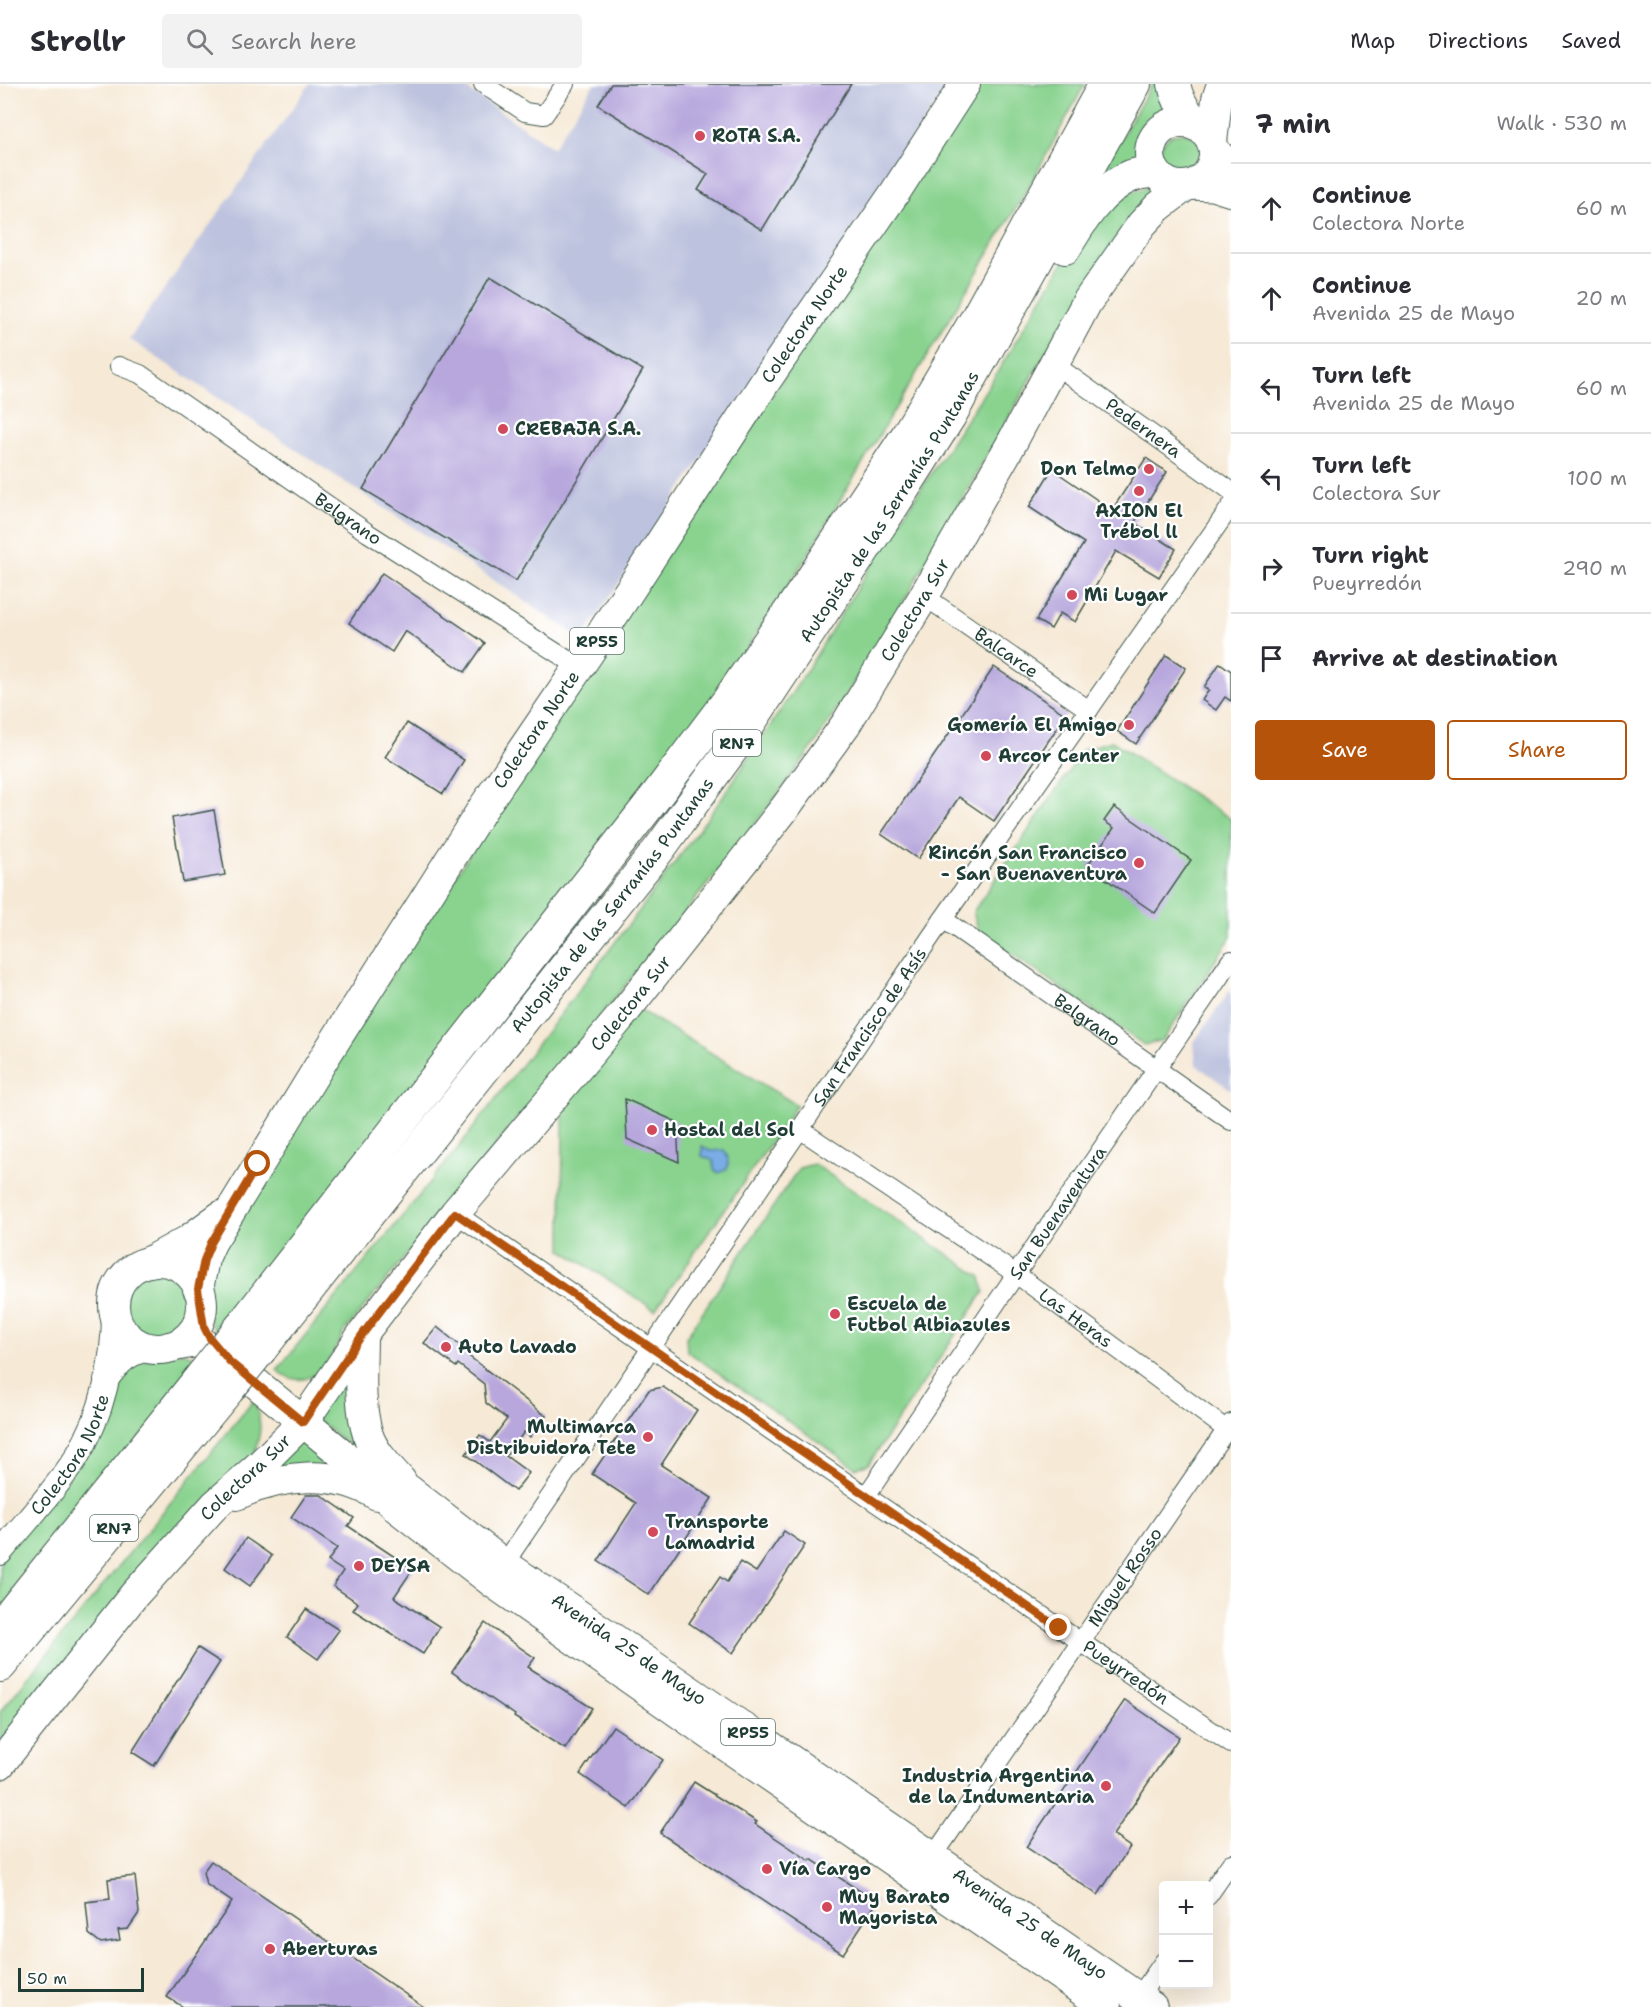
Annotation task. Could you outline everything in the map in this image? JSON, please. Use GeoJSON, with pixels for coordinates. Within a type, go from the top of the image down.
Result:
{"type":"FeatureCollection","features":[{"type":"Feature","properties":{"kind":"highway","name":"Autopista de las Serranías Puntanas"},"geometry":{"type":"LineString","coordinates":[[0,1666],[727,702],[814,577],[906,437],[975,321],[1105,84]]}},
{"type":"Feature","properties":{"kind":"highway","name":"Autopista de las Serranías Puntanas"},"geometry":{"type":"LineString","coordinates":[[0,1627],[232,1361],[660,848],[735,745],[885,519],[950,416],[1135,84]]}},
{"type":"Feature","properties":{"kind":"highway"},"geometry":{"type":"LineString","coordinates":[[1174,84],[1181,105],[1213,145]]}},
{"type":"Feature","properties":{"kind":"highway"},"geometry":{"type":"LineString","coordinates":[[885,519],[1040,290],[1081,221],[1101,197],[1120,182],[1132,176],[1154,171]]}},
{"type":"Feature","properties":{"kind":"main road","name":"Colectora Norte"},"geometry":{"type":"LineString","coordinates":[[200,1298],[204,1260],[211,1243],[326,1055],[483,808],[579,668],[765,382],[896,191],[965,84]]}},
{"type":"Feature","properties":{"kind":"main road"},"geometry":{"type":"LineString","coordinates":[[1186,186],[1206,176],[1211,167],[1214,157],[1217,99],[1222,84]]}},
{"type":"Feature","properties":{"kind":"main road"},"geometry":{"type":"LineString","coordinates":[[1213,145],[1178,122],[1161,129],[1151,144],[1149,154],[1154,171],[1166,183],[1212,187],[1231,193]]}},
{"type":"Feature","properties":{"kind":"main road","name":"Colectora Sur"},"geometry":{"type":"LineString","coordinates":[[0,1764],[134,1596],[215,1505],[303,1422],[362,1335],[455,1213],[619,1019],[785,808],[846,724],[924,596],[1009,448],[1087,302],[1135,233],[1158,207],[1186,186]]}},
{"type":"Feature","properties":{"kind":"main road","name":"Colectora Norte"},"geometry":{"type":"LineString","coordinates":[[148,1262],[187,1241],[212,1224],[237,1202]]}},
{"type":"Feature","properties":{"kind":"main road","name":"RP55"},"geometry":{"type":"LineString","coordinates":[[114,1312],[114,1298],[119,1284],[128,1272],[140,1264],[170,1262],[183,1268],[194,1279],[200,1298],[198,1322],[190,1334],[179,1343],[161,1348]]}},
{"type":"Feature","properties":{"kind":"main road","name":"Avenida 25 de Mayo"},"geometry":{"type":"LineString","coordinates":[[200,1298],[204,1327],[209,1337],[232,1361],[346,1457],[498,1573],[925,1868],[1141,2004]]}},
{"type":"Feature","properties":{"kind":"main road"},"geometry":{"type":"LineString","coordinates":[[114,1312],[119,1325],[138,1345],[161,1348]]}},
{"type":"Feature","properties":{"kind":"main road"},"geometry":{"type":"LineString","coordinates":[[362,1335],[362,1399],[368,1436],[403,1499]]}},
{"type":"Feature","properties":{"kind":"main road","name":"Avenida 25 de Mayo"},"geometry":{"type":"LineString","coordinates":[[161,1348],[195,1342],[204,1344],[232,1361]]}},
{"type":"Feature","properties":{"kind":"main road"},"geometry":{"type":"LineString","coordinates":[[215,1505],[260,1484],[286,1478],[315,1477],[363,1486],[403,1499]]}},
{"type":"Feature","properties":{"kind":"main road","name":"Avenida 25 de Mayo"},"geometry":{"type":"LineString","coordinates":[[925,1868],[1106,2007]]}},
{"type":"Feature","properties":{"kind":"street"},"geometry":{"type":"LineString","coordinates":[[483,84],[525,112],[544,115],[565,84]]}},
{"type":"Feature","properties":{"kind":"street","name":"Pedernera"},"geometry":{"type":"LineString","coordinates":[[1054,364],[1231,491]]}},
{"type":"Feature","properties":{"kind":"street","name":"Belgrano"},"geometry":{"type":"LineString","coordinates":[[119,366],[140,374],[368,533],[579,668]]}},
{"type":"Feature","properties":{"kind":"street","name":"San Francisco de Asís"},"geometry":{"type":"LineString","coordinates":[[498,1573],[943,919],[1231,506]]}},
{"type":"Feature","properties":{"kind":"street","name":"Balcarce"},"geometry":{"type":"LineString","coordinates":[[924,596],[1089,710]]}},
{"type":"Feature","properties":{"kind":"street","name":"Belgrano"},"geometry":{"type":"LineString","coordinates":[[943,919],[1231,1121]]}},
{"type":"Feature","properties":{"kind":"street","name":"San Buenaventura"},"geometry":{"type":"LineString","coordinates":[[866,1496],[1231,960]]}},
{"type":"Feature","properties":{"kind":"street","name":"Las Heras"},"geometry":{"type":"LineString","coordinates":[[801,1130],[1016,1274],[1229,1426]]}},
{"type":"Feature","properties":{"kind":"street","name":"Pueyrredón"},"geometry":{"type":"LineString","coordinates":[[455,1213],[1231,1744]]}},
{"type":"Feature","properties":{"kind":"street","name":"Colectora Norte"},"geometry":{"type":"LineString","coordinates":[[0,1553],[76,1458],[95,1419],[114,1344],[114,1312]]}},
{"type":"Feature","properties":{"kind":"street","name":"Colectora Norte"},"geometry":{"type":"LineString","coordinates":[[106,1380],[119,1362],[139,1352],[161,1348]]}},
{"type":"Feature","properties":{"kind":"street","name":"Miguel Rosso"},"geometry":{"type":"LineString","coordinates":[[925,1868],[1229,1426]]}},
{"type":"Feature","properties":{"kind":"street"},"geometry":{"type":"LineString","coordinates":[[1213,1890],[1231,1863]]}},
{"type":"Feature","properties":{"kind":"street"},"geometry":{"type":"LineString","coordinates":[[1141,2004],[1159,1970]]}},
{"type":"Feature","properties":{"kind":"shaded area"},"geometry":{"type":"Polygon","coordinates":[[[310,84],[460,84],[553,148],[594,84],[949,84],[582,639],[129,339],[310,84]]]}},
{"type":"Feature","properties":{"kind":"shaded area"},"geometry":{"type":"Polygon","coordinates":[[[1231,989],[1231,1090],[1196,1065],[1194,1042],[1231,989]]]}},
{"type":"Feature","properties":{"kind":"green space"},"geometry":{"type":"Polygon","coordinates":[[[979,84],[1085,84],[1031,183],[800,567],[698,722],[221,1338],[214,1329],[207,1309],[207,1287],[213,1254],[571,696],[979,84]]]}},
{"type":"Feature","properties":{"kind":"green space"},"geometry":{"type":"Polygon","coordinates":[[[1152,84],[1166,84],[1168,110],[1145,132],[1140,145],[1140,163],[1083,204],[1152,84]]]}},
{"type":"Feature","properties":{"kind":"green space"},"geometry":{"type":"Polygon","coordinates":[[[1181,133],[1189,134],[1196,139],[1201,146],[1201,162],[1196,169],[1189,174],[1181,175],[1173,174],[1166,169],[1161,162],[1160,154],[1161,146],[1166,139],[1173,134],[1181,133]]]}},
{"type":"Feature","properties":{"kind":"green space"},"geometry":{"type":"Polygon","coordinates":[[[1148,187],[1160,191],[1046,352],[893,620],[815,744],[740,844],[344,1332],[326,1363],[310,1377],[300,1380],[277,1370],[458,1148],[643,906],[722,798],[806,672],[873,562],[995,376],[1085,226],[1105,200],[1148,187]]]}},
{"type":"Feature","properties":{"kind":"green space","name":"Rincón San Francisco - San Buenaventura"},"geometry":{"type":"Polygon","coordinates":[[[1112,741],[1231,819],[1231,937],[1163,1040],[1144,1045],[979,932],[973,912],[1084,749],[1112,741]]]}},
{"type":"Feature","properties":{"kind":"green space"},"geometry":{"type":"Polygon","coordinates":[[[637,1008],[797,1105],[655,1310],[562,1250],[563,1102],[637,1008]]]}},
{"type":"Feature","properties":{"kind":"green space","name":"Escuela de Futbol Albiazules"},"geometry":{"type":"Polygon","coordinates":[[[814,1164],[981,1277],[984,1292],[868,1465],[856,1468],[687,1351],[686,1337],[799,1168],[814,1164]]]}},
{"type":"Feature","properties":{"kind":"green space"},"geometry":{"type":"Polygon","coordinates":[[[157,1269],[170,1272],[182,1279],[189,1291],[192,1304],[189,1317],[182,1329],[170,1336],[157,1339],[144,1336],[132,1329],[125,1317],[122,1304],[125,1291],[132,1279],[144,1272],[157,1269]]]}},
{"type":"Feature","properties":{"kind":"green space"},"geometry":{"type":"Polygon","coordinates":[[[183,1352],[203,1360],[0,1612],[0,1561],[110,1388],[130,1364],[183,1352]]]}},
{"type":"Feature","properties":{"kind":"green space"},"geometry":{"type":"Polygon","coordinates":[[[351,1359],[364,1457],[314,1417],[351,1359]]]}},
{"type":"Feature","properties":{"kind":"green space"},"geometry":{"type":"Polygon","coordinates":[[[254,1400],[260,1428],[253,1456],[0,1743],[0,1712],[254,1400]]]}},
{"type":"Feature","properties":{"kind":"green space"},"geometry":{"type":"Polygon","coordinates":[[[300,1436],[349,1468],[268,1472],[300,1436]]]}},
{"type":"Feature","properties":{"kind":"water"},"geometry":{"type":"Polygon","coordinates":[[[702,1146],[710,1151],[724,1150],[728,1159],[727,1169],[719,1173],[714,1170],[714,1161],[702,1156],[702,1146]]]}},
{"type":"Feature","properties":{"kind":"building","name":"ROTA S.A."},"geometry":{"type":"Polygon","coordinates":[[[611,84],[851,84],[762,230],[698,190],[708,174],[598,105],[611,84]]]}},
{"type":"Feature","properties":{"kind":"building","name":"CREBAJA S.A."},"geometry":{"type":"Polygon","coordinates":[[[490,277],[643,370],[516,581],[363,489],[490,277]]]}},
{"type":"Feature","properties":{"kind":"building"},"geometry":{"type":"Polygon","coordinates":[[[1146,458],[1167,472],[1134,523],[1176,549],[1159,577],[1116,551],[1075,622],[1060,613],[1051,629],[1036,620],[1084,543],[1029,507],[1052,469],[1112,510],[1146,458]]]}},
{"type":"Feature","properties":{"kind":"building"},"geometry":{"type":"Polygon","coordinates":[[[382,573],[485,643],[465,672],[405,631],[392,652],[349,623],[382,573]]]}},
{"type":"Feature","properties":{"kind":"building"},"geometry":{"type":"Polygon","coordinates":[[[1166,655],[1186,668],[1136,744],[1117,731],[1166,655]]]}},
{"type":"Feature","properties":{"kind":"building"},"geometry":{"type":"Polygon","coordinates":[[[1220,663],[1231,671],[1231,701],[1225,697],[1216,710],[1202,700],[1209,690],[1204,687],[1220,663]]]}},
{"type":"Feature","properties":{"kind":"building","name":"Arcor Center"},"geometry":{"type":"Polygon","coordinates":[[[994,667],[1066,715],[994,821],[959,797],[918,859],[881,834],[994,667]]]}},
{"type":"Feature","properties":{"kind":"building"},"geometry":{"type":"Polygon","coordinates":[[[407,723],[464,760],[443,794],[385,757],[407,723]]]}},
{"type":"Feature","properties":{"kind":"building","name":"Rincón San Francisco - San Buenaventura"},"geometry":{"type":"Polygon","coordinates":[[[1114,807],[1191,860],[1155,913],[1087,866],[1114,828],[1104,821],[1114,807]]]}},
{"type":"Feature","properties":{"kind":"building"},"geometry":{"type":"Polygon","coordinates":[[[214,810],[225,875],[183,882],[172,818],[214,810]]]}},
{"type":"Feature","properties":{"kind":"building","name":"Hostal del Sol"},"geometry":{"type":"Polygon","coordinates":[[[625,1099],[677,1122],[679,1162],[627,1139],[625,1099]]]}},
{"type":"Feature","properties":{"kind":"building"},"geometry":{"type":"Polygon","coordinates":[[[437,1327],[468,1352],[466,1354],[546,1416],[530,1437],[524,1432],[506,1456],[529,1473],[515,1491],[466,1454],[480,1435],[490,1442],[507,1419],[486,1403],[484,1384],[458,1364],[456,1367],[424,1343],[437,1327]]]}},
{"type":"Feature","properties":{"kind":"building"},"geometry":{"type":"Polygon","coordinates":[[[663,1387],[697,1410],[661,1465],[712,1498],[649,1595],[598,1561],[636,1503],[592,1474],[649,1390],[663,1387]]]}},
{"type":"Feature","properties":{"kind":"building"},"geometry":{"type":"Polygon","coordinates":[[[306,1495],[321,1495],[354,1518],[348,1526],[413,1569],[394,1597],[440,1627],[423,1654],[353,1610],[358,1603],[333,1586],[343,1571],[328,1561],[337,1548],[291,1517],[306,1495]]]}},
{"type":"Feature","properties":{"kind":"building"},"geometry":{"type":"Polygon","coordinates":[[[784,1531],[805,1545],[733,1653],[689,1623],[720,1577],[727,1582],[740,1562],[756,1572],[784,1531]]]}},
{"type":"Feature","properties":{"kind":"building"},"geometry":{"type":"Polygon","coordinates":[[[246,1538],[272,1556],[250,1586],[225,1568],[246,1538]]]}},
{"type":"Feature","properties":{"kind":"building"},"geometry":{"type":"Polygon","coordinates":[[[306,1609],[339,1630],[318,1659],[287,1637],[306,1609]]]}},
{"type":"Feature","properties":{"kind":"building"},"geometry":{"type":"Polygon","coordinates":[[[485,1623],[535,1658],[528,1667],[592,1708],[565,1749],[514,1717],[515,1715],[452,1672],[485,1623]]]}},
{"type":"Feature","properties":{"kind":"building"},"geometry":{"type":"Polygon","coordinates":[[[198,1648],[220,1662],[154,1766],[132,1752],[198,1648]]]}},
{"type":"Feature","properties":{"kind":"building","name":"Industria Argentina de la Indumentaria"},"geometry":{"type":"Polygon","coordinates":[[[1125,1700],[1179,1737],[1113,1835],[1130,1847],[1098,1895],[1026,1847],[1125,1700]]]}},
{"type":"Feature","properties":{"kind":"building"},"geometry":{"type":"Polygon","coordinates":[[[613,1726],[663,1760],[629,1808],[580,1774],[613,1726]]]}},
{"type":"Feature","properties":{"kind":"building"},"geometry":{"type":"Polygon","coordinates":[[[694,1782],[757,1822],[755,1824],[810,1861],[811,1859],[877,1902],[843,1954],[660,1833],[694,1782]]]}},
{"type":"Feature","properties":{"kind":"building","name":"Aberturas"},"geometry":{"type":"Polygon","coordinates":[[[211,1861],[424,2007],[183,2007],[167,1997],[232,1902],[206,1884],[203,1872],[211,1861]]]}},
{"type":"Feature","properties":{"kind":"building"},"geometry":{"type":"Polygon","coordinates":[[[135,1876],[139,1913],[128,1929],[118,1930],[120,1940],[101,1943],[89,1934],[86,1902],[110,1899],[108,1879],[135,1876]]]}},
{"type":"Feature","properties":{"kind":"place","name":"ROTA S.A."},"geometry":{"type":"Point","coordinates":[700,136]}},
{"type":"Feature","properties":{"kind":"place","name":"CREBAJA S.A."},"geometry":{"type":"Point","coordinates":[503,429]}},
{"type":"Feature","properties":{"kind":"place","name":"Don Telmo"},"geometry":{"type":"Point","coordinates":[1149,469]}},
{"type":"Feature","properties":{"kind":"place","name":"AXION El Trébol ll"},"geometry":{"type":"Point","coordinates":[1139,491]}},
{"type":"Feature","properties":{"kind":"place","name":"Mi Lugar"},"geometry":{"type":"Point","coordinates":[1072,595]}},
{"type":"Feature","properties":{"kind":"place","name":"Gomería El Amigo"},"geometry":{"type":"Point","coordinates":[1129,725]}},
{"type":"Feature","properties":{"kind":"place","name":"Arcor Center"},"geometry":{"type":"Point","coordinates":[986,756]}},
{"type":"Feature","properties":{"kind":"place","name":"Rincón San Francisco - San Buenaventura"},"geometry":{"type":"Point","coordinates":[1139,863]}},
{"type":"Feature","properties":{"kind":"place","name":"Hostal del Sol"},"geometry":{"type":"Point","coordinates":[652,1130]}},
{"type":"Feature","properties":{"kind":"place","name":"Escuela de Futbol Albiazules"},"geometry":{"type":"Point","coordinates":[835,1314]}},
{"type":"Feature","properties":{"kind":"place","name":"Auto Lavado"},"geometry":{"type":"Point","coordinates":[446,1347]}},
{"type":"Feature","properties":{"kind":"place","name":"Multimarca Distribuidora Tete"},"geometry":{"type":"Point","coordinates":[648,1437]}},
{"type":"Feature","properties":{"kind":"place","name":"Transporte Lamadrid"},"geometry":{"type":"Point","coordinates":[653,1532]}},
{"type":"Feature","properties":{"kind":"place","name":"DEYSA"},"geometry":{"type":"Point","coordinates":[359,1566]}},
{"type":"Feature","properties":{"kind":"place","name":"Industria Argentina de la Indumentaria"},"geometry":{"type":"Point","coordinates":[1106,1786]}},
{"type":"Feature","properties":{"kind":"place","name":"Vía Cargo"},"geometry":{"type":"Point","coordinates":[767,1869]}},
{"type":"Feature","properties":{"kind":"place","name":"Muy Barato Mayorista"},"geometry":{"type":"Point","coordinates":[827,1907]}},
{"type":"Feature","properties":{"kind":"place","name":"Aberturas"},"geometry":{"type":"Point","coordinates":[270,1949]}},
{"type":"Feature","properties":{"kind":"route"},"geometry":{"type":"LineString","coordinates":[[258,1164],[211,1243],[204,1260],[198,1289],[204,1327],[209,1337],[230,1362],[303,1422],[362,1335],[455,1213],[1059,1628]]}}]}
